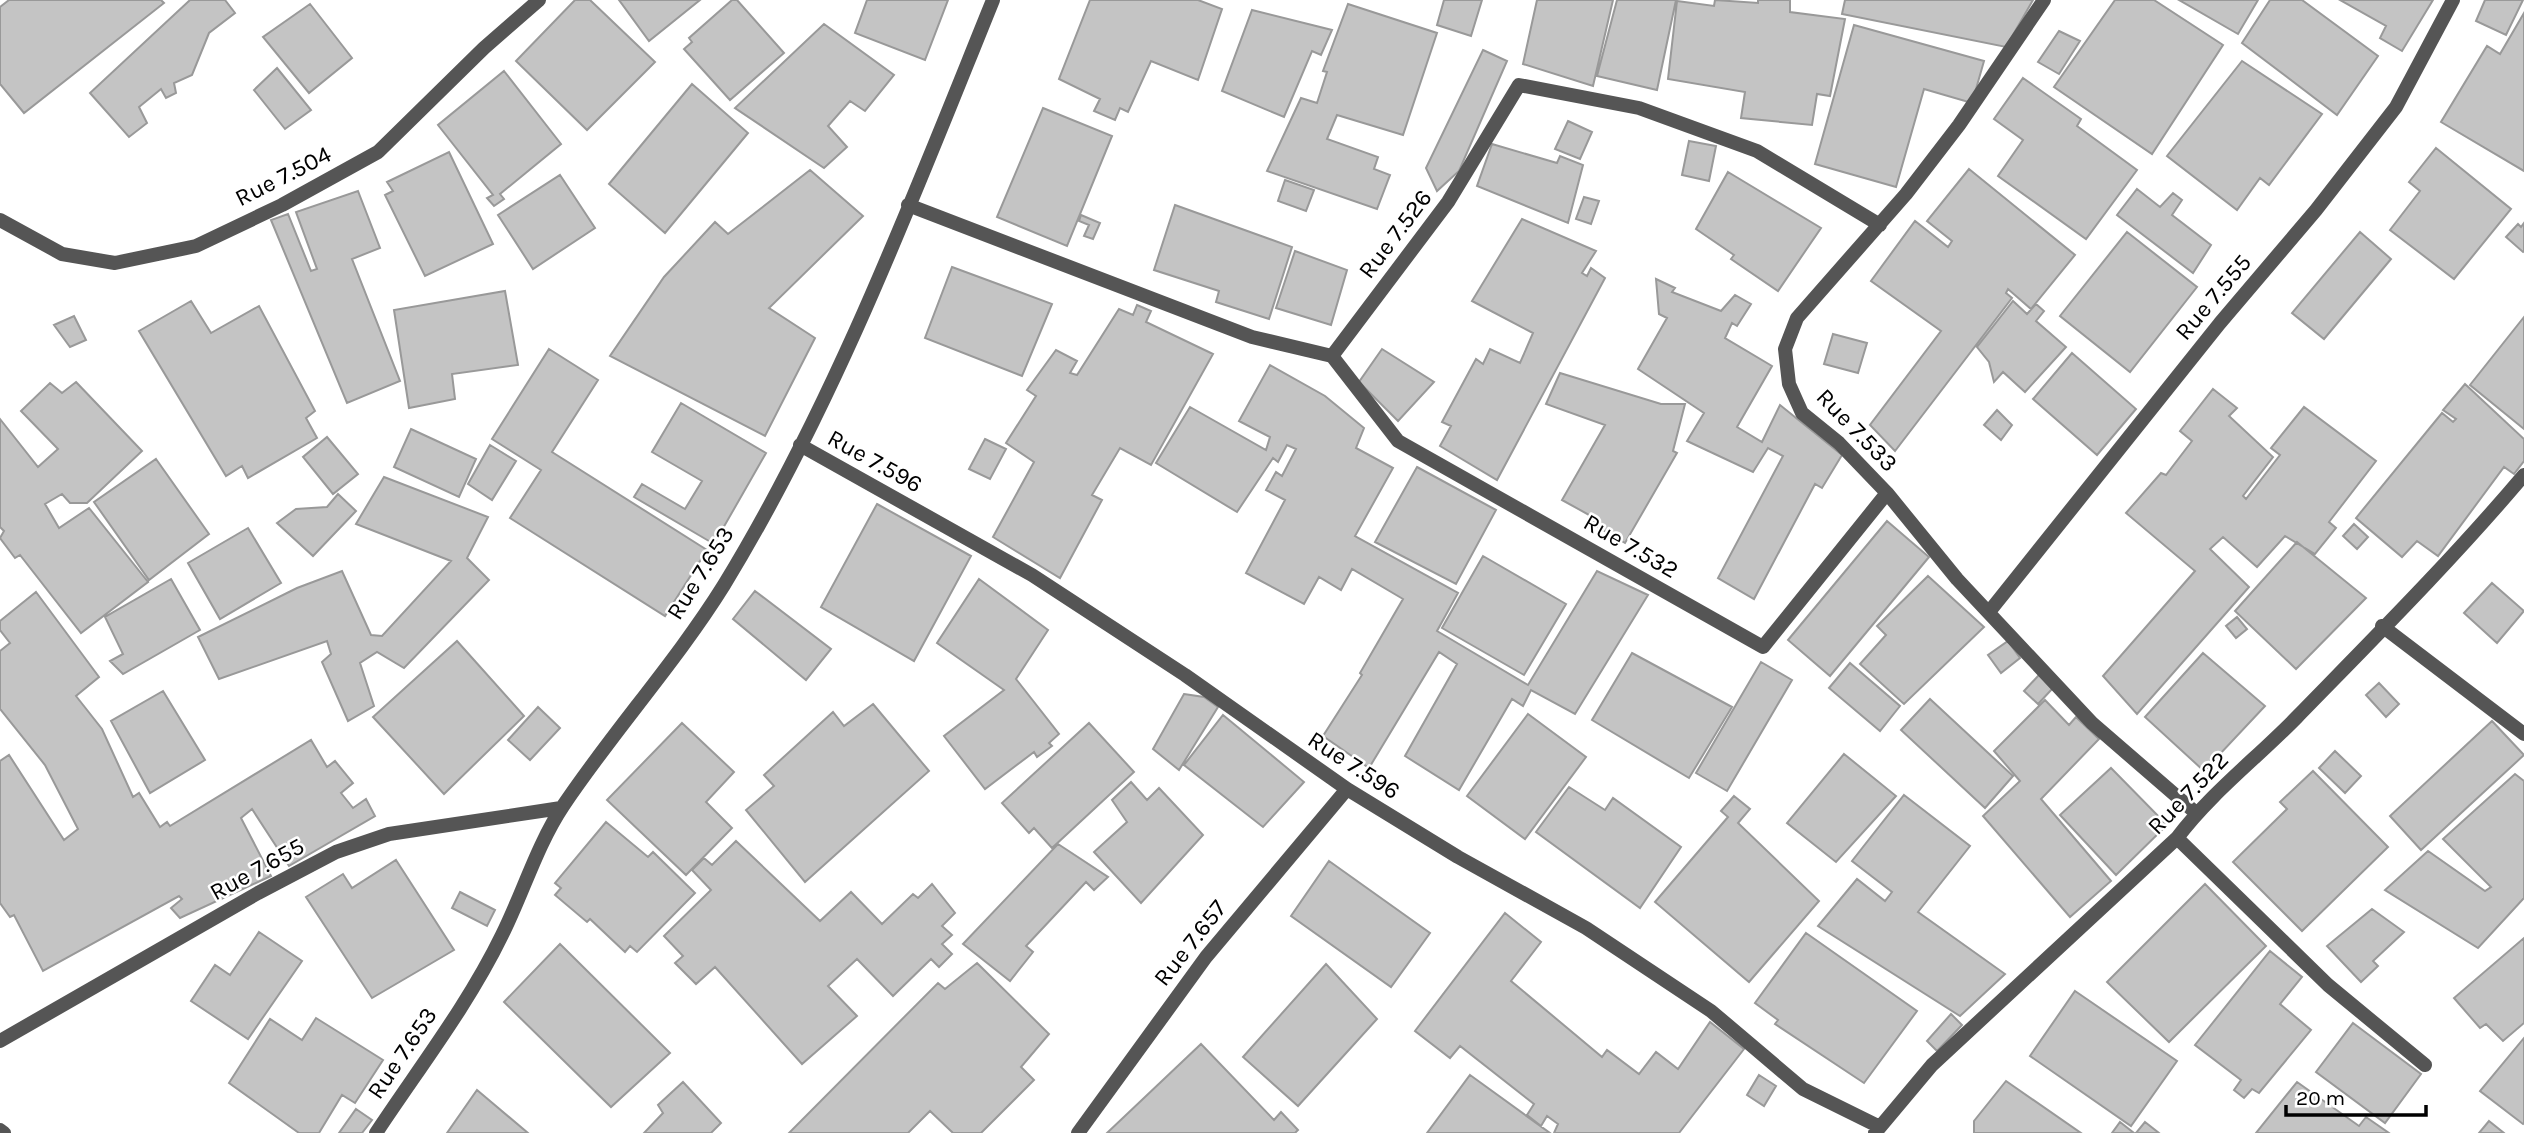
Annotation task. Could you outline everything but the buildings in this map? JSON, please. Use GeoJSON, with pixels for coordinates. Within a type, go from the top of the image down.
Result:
{"type":"FeatureCollection","features":[{"type":"Feature","properties":{"kind":"street","name":"Rue 7.504"},"geometry":{"type":"LineString","coordinates":[[0,220],[61,254],[115,263],[196,246],[282,205],[378,152],[484,48],[539,0]]}},
{"type":"Feature","properties":{"kind":"street","name":"Rue 7.653"},"geometry":{"type":"LineString","coordinates":[[376,1133],[477,980],[501,937],[561,808],[723,586],[800,445],[832,380],[908,205],[993,0]]}},
{"type":"Feature","properties":{"kind":"street","name":"Rue 7.533"},"geometry":{"type":"LineString","coordinates":[[2044,0],[1959,125],[1880,225],[1797,318],[1785,349],[1789,384],[1802,413],[1839,443],[1887,493],[1957,579],[2092,723],[2196,813]]}},
{"type":"Feature","properties":{"kind":"street","name":"Rue 7.555"},"geometry":{"type":"LineString","coordinates":[[1989,612],[2202,345],[2316,210],[2396,107],[2453,0]]}},
{"type":"Feature","properties":{"kind":"street","name":"Rue 7.526"},"geometry":{"type":"LineString","coordinates":[[1332,356],[1448,202],[1518,85],[1639,108],[1757,151],[1880,225]]}},
{"type":"Feature","properties":{"kind":"street"},"geometry":{"type":"LineString","coordinates":[[908,205],[1252,337],[1332,356]]}},
{"type":"Feature","properties":{"kind":"street","name":"Rue 7.532"},"geometry":{"type":"LineString","coordinates":[[1332,356],[1398,441],[1763,647],[1887,493]]}},
{"type":"Feature","properties":{"kind":"street","name":"Rue 7.596"},"geometry":{"type":"LineString","coordinates":[[800,445],[1032,575],[1185,675],[1347,789],[1458,857],[1586,928],[1711,1011],[1803,1089],[1878,1130]]}},
{"type":"Feature","properties":{"kind":"street","name":"Rue 7.522"},"geometry":{"type":"LineString","coordinates":[[1878,1130],[1933,1065],[2177,838],[2196,813],[2296,718],[2489,516],[2524,475]]}},
{"type":"Feature","properties":{"kind":"street"},"geometry":{"type":"LineString","coordinates":[[2382,626],[2524,734]]}},
{"type":"Feature","properties":{"kind":"street","name":"Rue 7.657"},"geometry":{"type":"LineString","coordinates":[[1078,1133],[1206,957],[1347,789]]}},
{"type":"Feature","properties":{"kind":"street","name":"Rue 7.655"},"geometry":{"type":"LineString","coordinates":[[0,1041],[258,893],[336,852],[388,834],[561,808]]}},
{"type":"Feature","properties":{"kind":"street"},"geometry":{"type":"LineString","coordinates":[[2177,838],[2328,985],[2425,1065]]}}]}
